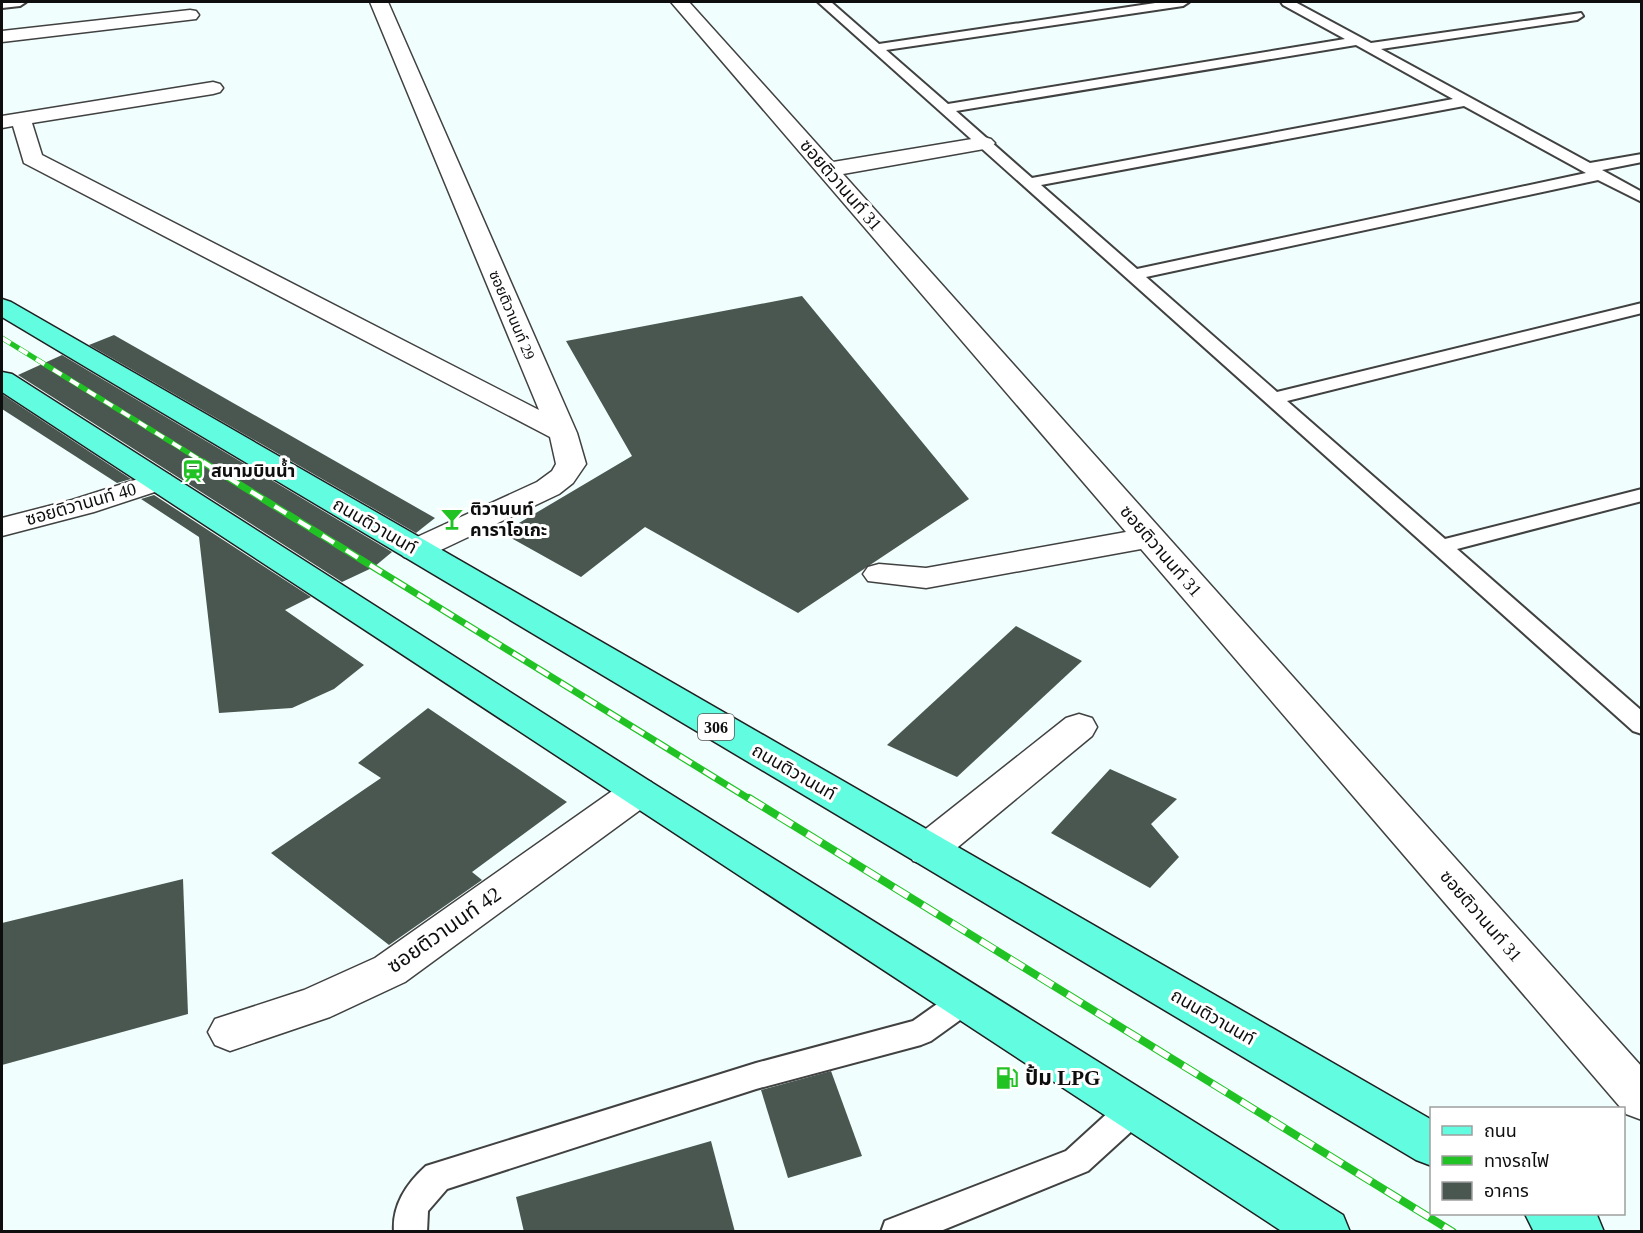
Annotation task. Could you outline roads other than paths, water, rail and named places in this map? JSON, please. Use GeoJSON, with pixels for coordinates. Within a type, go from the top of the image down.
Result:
{"type":"FeatureCollection","features":[{"type":"Feature","properties":{"kind":"main road","name":"ถนนติวานนท์"},"geometry":{"type":"LineString","coordinates":[[2,307],[1430,1144]]}},
{"type":"Feature","properties":{"kind":"main road"},"geometry":{"type":"LineString","coordinates":[[2,380],[638,792],[1326,1232]]}},
{"type":"Feature","properties":{"kind":"main road"},"geometry":{"type":"LineString","coordinates":[[1551,1215],[1580,1232]]}},
{"type":"Feature","properties":{"kind":"street","name":"ซอยติวานนท์ 29"},"geometry":{"type":"LineString","coordinates":[[379,2],[563,433],[571,464],[563,477],[548,488],[415,550]]}},
{"type":"Feature","properties":{"kind":"street","name":"ซอยติวานนท์ 31"},"geometry":{"type":"LineString","coordinates":[[680,2],[1641,1100]]}},
{"type":"Feature","properties":{"kind":"street"},"geometry":{"type":"LineString","coordinates":[[2,37],[190,15]]}},
{"type":"Feature","properties":{"kind":"street"},"geometry":{"type":"LineString","coordinates":[[213,88],[11,121],[32,158],[563,433]]}},
{"type":"Feature","properties":{"kind":"street"},"geometry":{"type":"LineString","coordinates":[[827,170],[984,143]]}},
{"type":"Feature","properties":{"kind":"street","name":"ซอยติวานนท์ 40"},"geometry":{"type":"LineString","coordinates":[[2,526],[83,506],[160,481]]}},
{"type":"Feature","properties":{"kind":"street"},"geometry":{"type":"LineString","coordinates":[[879,574],[926,578],[1149,538]]}},
{"type":"Feature","properties":{"kind":"street"},"geometry":{"type":"LineString","coordinates":[[927,850],[1079,727]]}},
{"type":"Feature","properties":{"kind":"street","name":"ซอยติวานนท์ 42"},"geometry":{"type":"LineString","coordinates":[[230,1032],[315,1004],[390,970],[638,792]]}},
{"type":"Feature","properties":{"kind":"lane"},"geometry":{"type":"LineString","coordinates":[[2,4],[20,2]]}},
{"type":"Feature","properties":{"kind":"lane"},"geometry":{"type":"LineString","coordinates":[[824,2],[1641,725]]}},
{"type":"Feature","properties":{"kind":"lane"},"geometry":{"type":"LineString","coordinates":[[876,48],[1184,2]]}},
{"type":"Feature","properties":{"kind":"lane"},"geometry":{"type":"LineString","coordinates":[[1287,2],[1641,198]]}},
{"type":"Feature","properties":{"kind":"lane"},"geometry":{"type":"LineString","coordinates":[[945,109],[1363,44],[1577,16]]}},
{"type":"Feature","properties":{"kind":"lane"},"geometry":{"type":"LineString","coordinates":[[1029,183],[1467,101]]}},
{"type":"Feature","properties":{"kind":"lane"},"geometry":{"type":"LineString","coordinates":[[1134,275],[1593,172],[1641,158]]}},
{"type":"Feature","properties":{"kind":"lane"},"geometry":{"type":"LineString","coordinates":[[1272,399],[1641,308]]}},
{"type":"Feature","properties":{"kind":"lane"},"geometry":{"type":"LineString","coordinates":[[1440,547],[1641,495]]}},
{"type":"Feature","properties":{"kind":"lane"},"geometry":{"type":"LineString","coordinates":[[411,1232],[409,1222],[420,1192],[437,1177],[756,1076],[921,1032],[964,1001]]}},
{"type":"Feature","properties":{"kind":"lane"},"geometry":{"type":"LineString","coordinates":[[897,1232],[1077,1161],[1134,1109]]}},
{"type":"Feature","properties":{"kind":"railway"},"geometry":{"type":"LineString","coordinates":[[2,338],[205,463]]}},
{"type":"Feature","properties":{"kind":"railway"},"geometry":{"type":"LineString","coordinates":[[203,462],[751,800]]}},
{"type":"Feature","properties":{"kind":"railway"},"geometry":{"type":"LineString","coordinates":[[749,798],[1453,1232]]}},
{"type":"Feature","properties":{"kind":"place","name":"สนามบินน้ำ"},"geometry":{"type":"Point","coordinates":[193,471]}},
{"type":"Feature","properties":{"kind":"place","name":"ติวานนท์ คาราโอเกะ"},"geometry":{"type":"Point","coordinates":[452,519]}},
{"type":"Feature","properties":{"kind":"place","name":"ปั้ม LPG"},"geometry":{"type":"Point","coordinates":[1007,1078]}}]}
